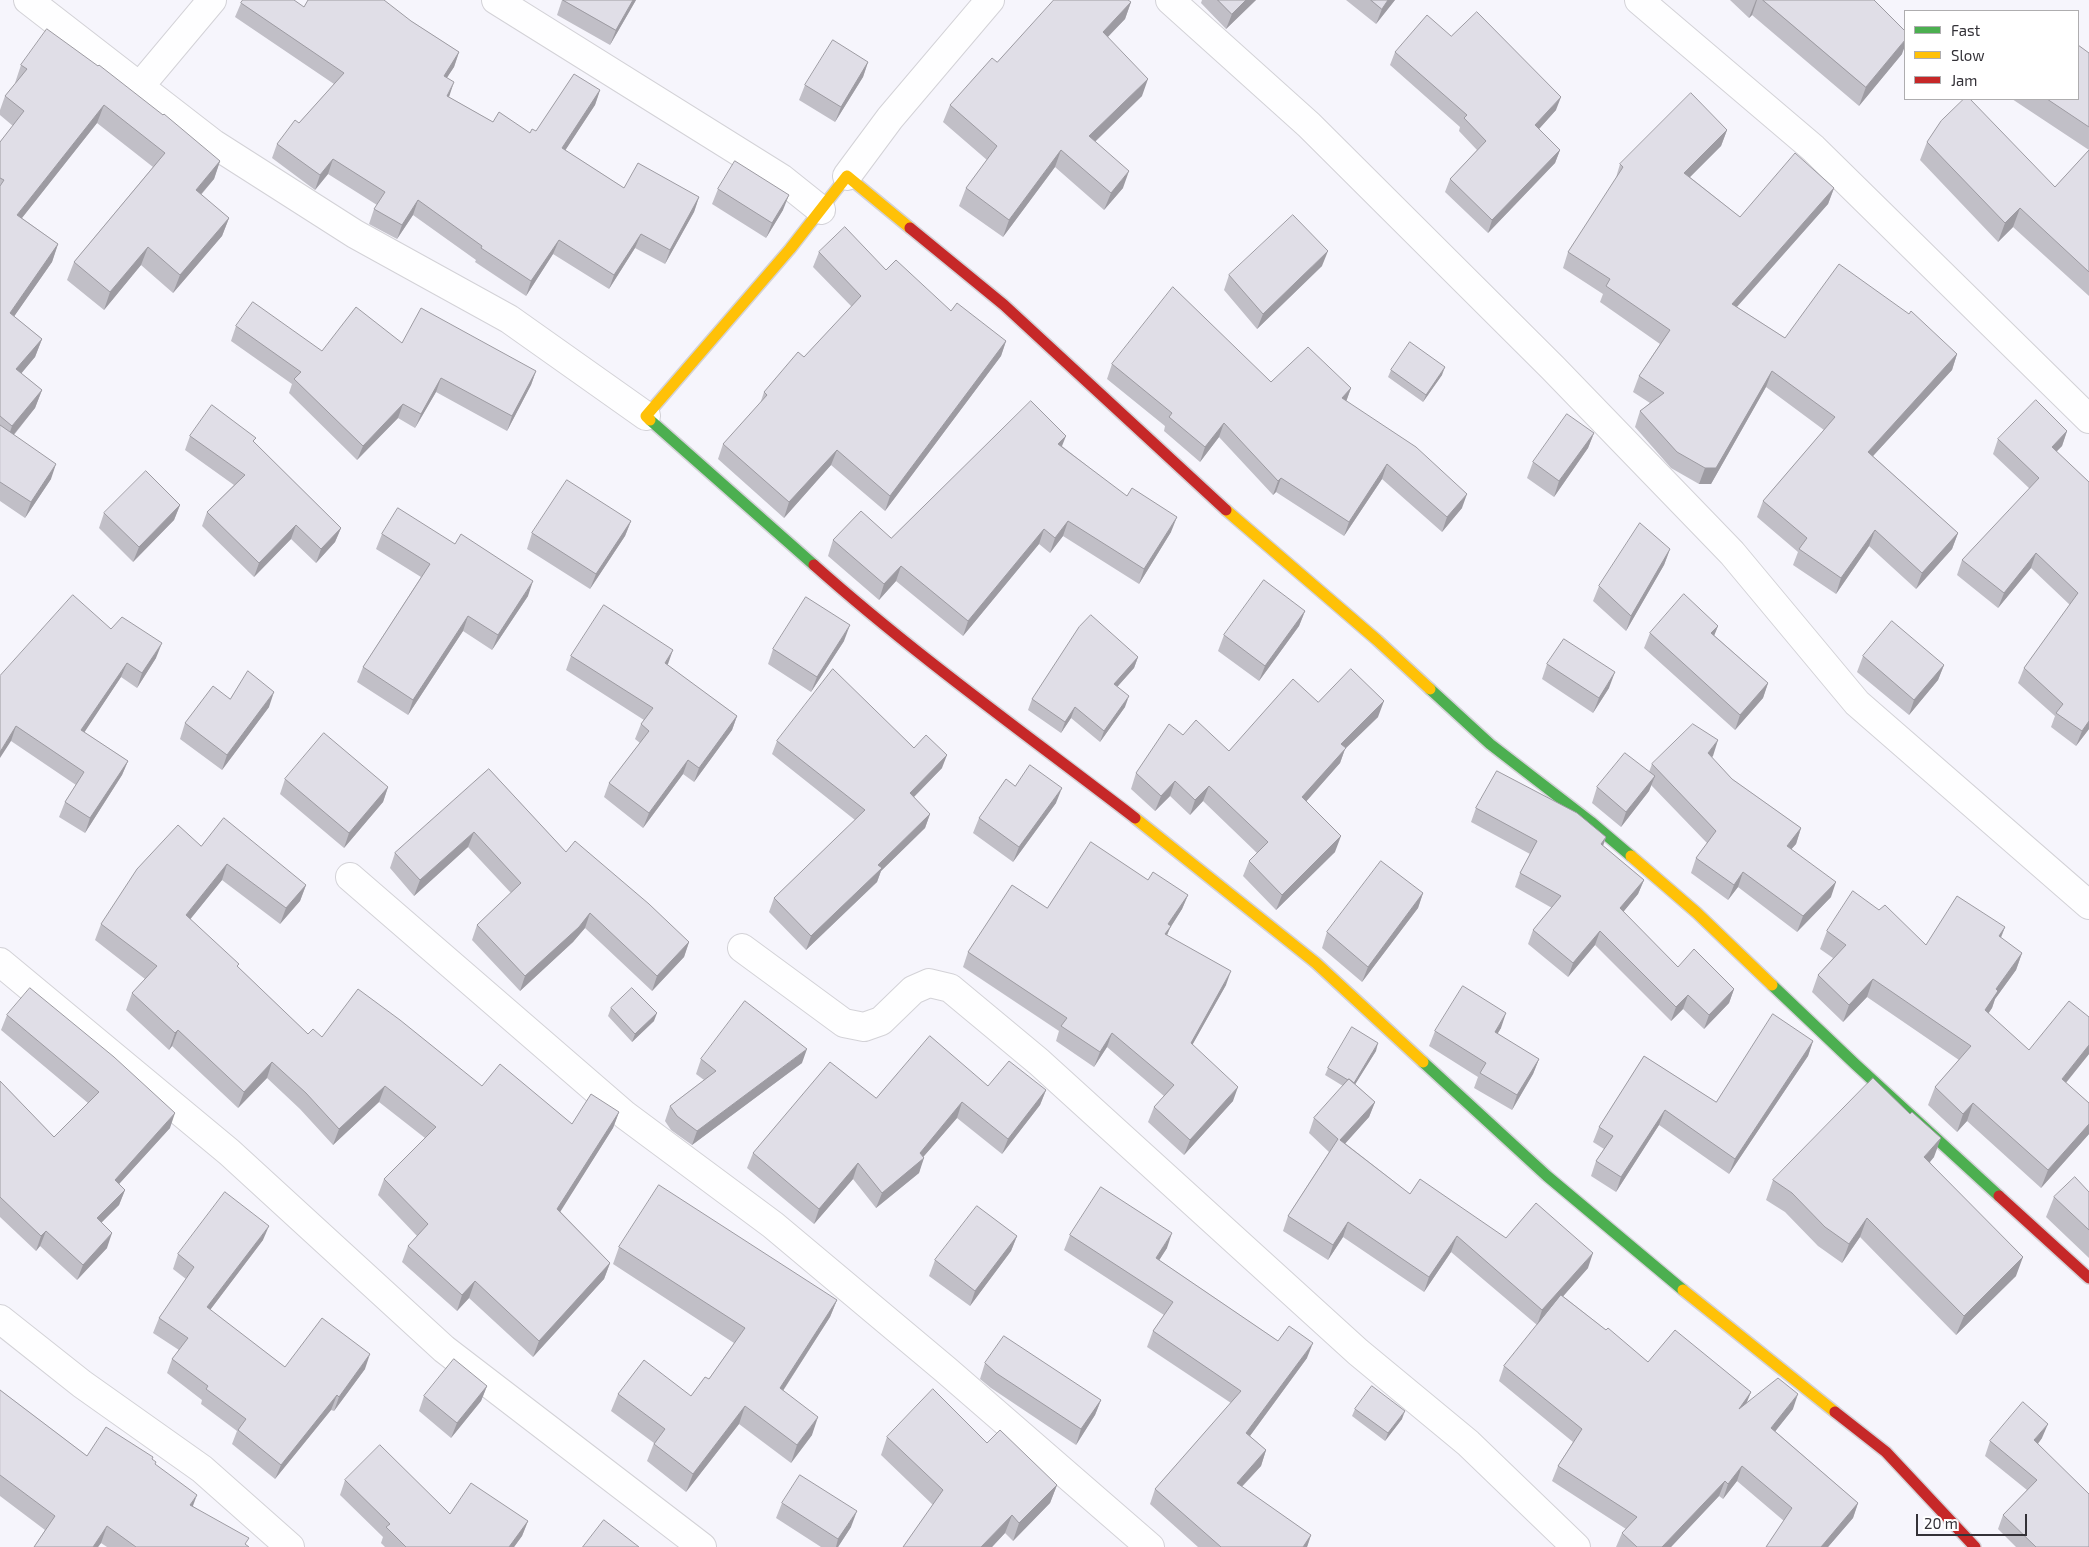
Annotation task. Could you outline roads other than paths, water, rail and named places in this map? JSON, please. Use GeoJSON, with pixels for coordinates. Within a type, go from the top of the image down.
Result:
{"type":"FeatureCollection","features":[{"type":"Feature","properties":{"kind":"street"},"geometry":{"type":"LineString","coordinates":[[28,0],[214,144],[354,234],[509,319],[646,416],[844,592],[965,688],[1184,856],[1316,963],[1555,1182],[1722,1323],[1886,1452],[1975,1547]]}},
{"type":"Feature","properties":{"kind":"street"},"geometry":{"type":"LineString","coordinates":[[140,86],[212,0]]}},
{"type":"Feature","properties":{"kind":"street"},"geometry":{"type":"LineString","coordinates":[[496,0],[781,178],[821,210]]}},
{"type":"Feature","properties":{"kind":"street"},"geometry":{"type":"LineString","coordinates":[[646,416],[821,210],[890,118],[990,0]]}},
{"type":"Feature","properties":{"kind":"street"},"geometry":{"type":"LineString","coordinates":[[1170,0],[1309,125],[1560,376],[1732,553],[1857,703],[2089,905]]}},
{"type":"Feature","properties":{"kind":"street"},"geometry":{"type":"LineString","coordinates":[[1639,0],[1813,148],[2089,419]]}},
{"type":"Feature","properties":{"kind":"street"},"geometry":{"type":"LineString","coordinates":[[846,176],[1004,305],[1252,534],[1377,640],[1490,744],[1591,822],[1697,913],[1855,1064],[2089,1278]]}},
{"type":"Feature","properties":{"kind":"street"},"geometry":{"type":"LineString","coordinates":[[350,877],[625,1115],[773,1225],[946,1370],[1150,1547]]}},
{"type":"Feature","properties":{"kind":"street"},"geometry":{"type":"LineString","coordinates":[[742,948],[844,1023],[864,1027],[881,1021],[913,990],[929,983],[950,988],[1039,1062],[1358,1352],[1468,1443],[1576,1547]]}},
{"type":"Feature","properties":{"kind":"street"},"geometry":{"type":"LineString","coordinates":[[0,962],[229,1152],[444,1350],[702,1547]]}},
{"type":"Feature","properties":{"kind":"street"},"geometry":{"type":"LineString","coordinates":[[0,1319],[82,1384],[202,1469],[290,1547]]}}]}
